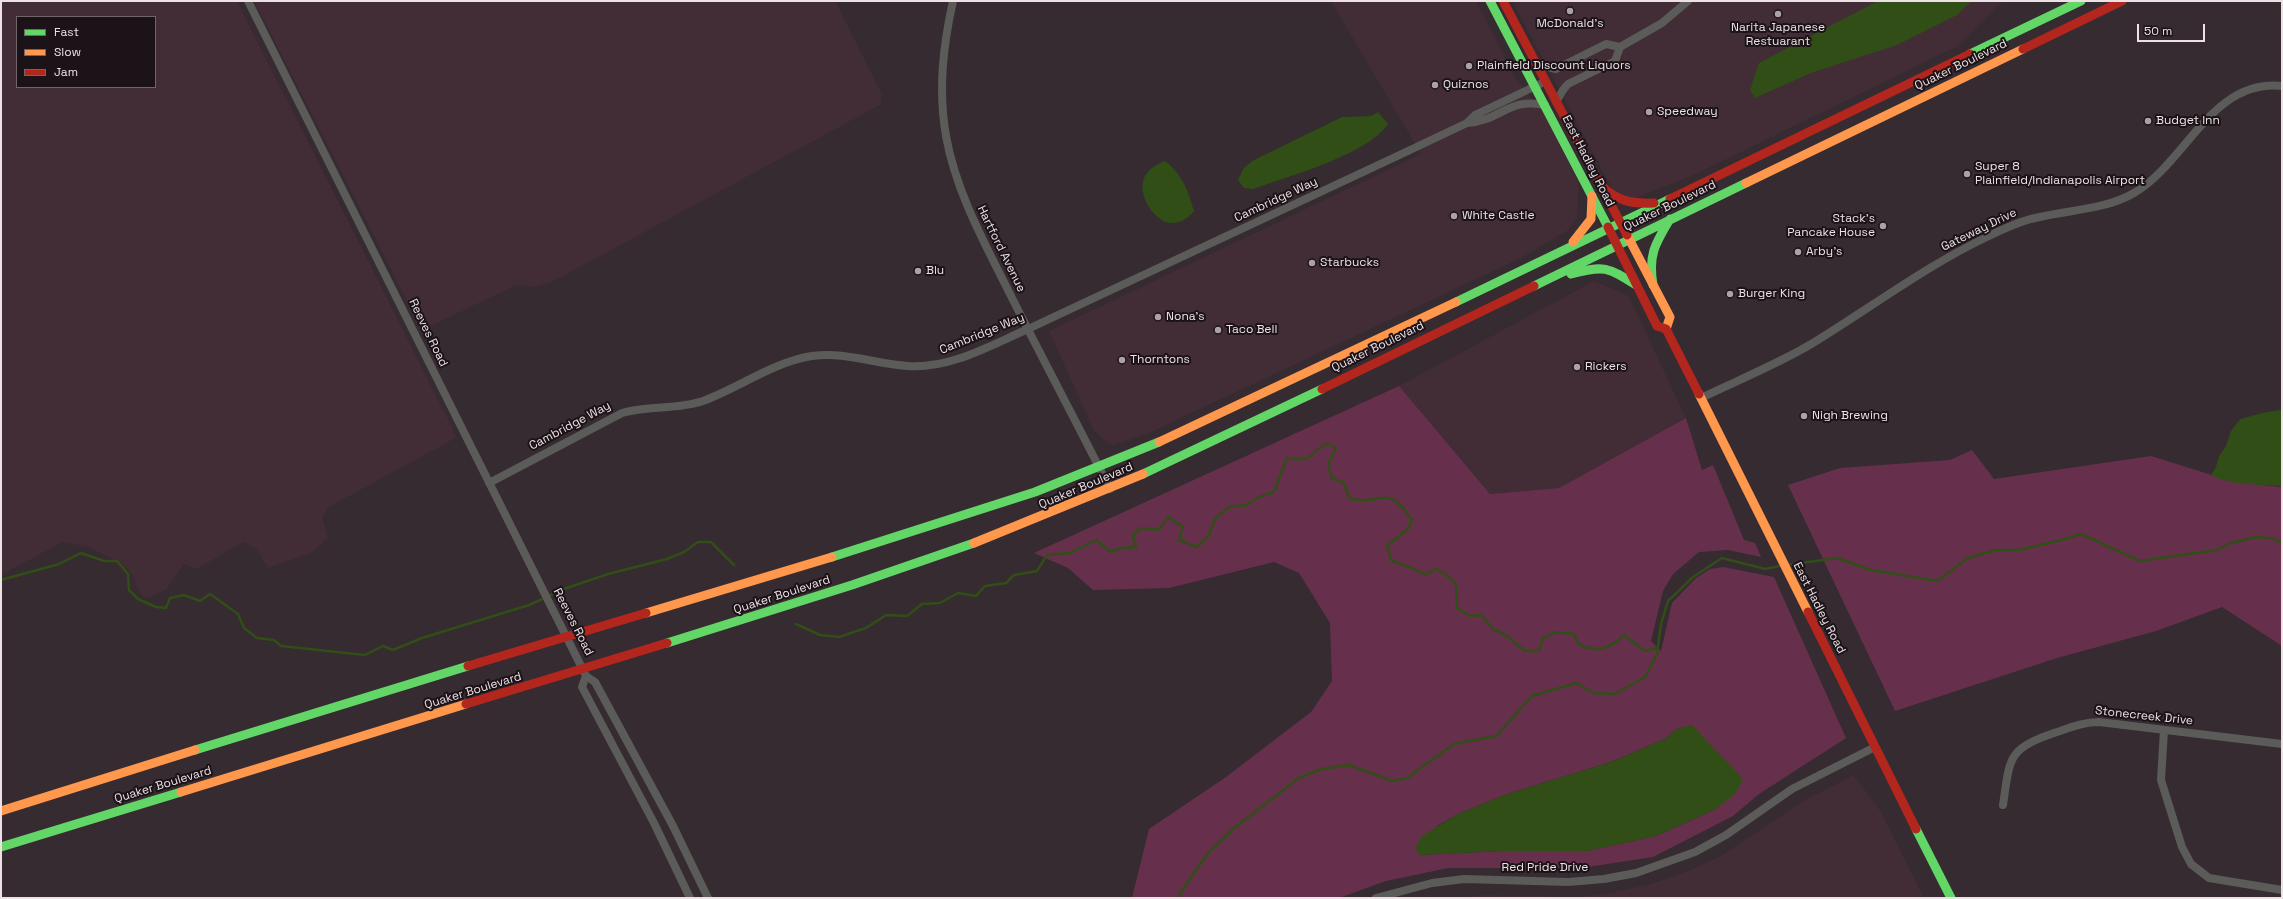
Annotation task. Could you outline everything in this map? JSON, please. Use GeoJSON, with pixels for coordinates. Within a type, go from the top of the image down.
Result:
{"type":"FeatureCollection","features":[{"type":"Feature","properties":{"kind":"main road","name":"East Hadley Road"},"geometry":{"type":"LineString","coordinates":[[1490,1],[1592,196],[1657,326],[1666,329],[1951,898]]}},
{"type":"Feature","properties":{"kind":"main road","name":"East Hadley Road"},"geometry":{"type":"LineString","coordinates":[[1503,1],[1544,82],[1670,317],[1666,329]]}},
{"type":"Feature","properties":{"kind":"main road","name":"Quaker Boulevard"},"geometry":{"type":"LineString","coordinates":[[1,811],[326,709],[568,638],[927,529],[1035,492],[1098,467],[1223,413],[2081,1]]}},
{"type":"Feature","properties":{"kind":"main road","name":"Quaker Boulevard"},"geometry":{"type":"LineString","coordinates":[[1,847],[584,673],[908,567],[1028,523],[1110,489],[2122,1]]}},
{"type":"Feature","properties":{"kind":"main road"},"geometry":{"type":"LineString","coordinates":[[1599,183],[1612,197],[1620,201],[1640,204],[1662,202]]}},
{"type":"Feature","properties":{"kind":"main road"},"geometry":{"type":"LineString","coordinates":[[1568,248],[1591,219],[1592,196]]}},
{"type":"Feature","properties":{"kind":"main road"},"geometry":{"type":"LineString","coordinates":[[1653,285],[1649,264],[1650,252],[1670,219]]}},
{"type":"Feature","properties":{"kind":"main road"},"geometry":{"type":"LineString","coordinates":[[1541,282],[1600,266],[1613,269],[1636,285]]}},
{"type":"Feature","properties":{"kind":"street","name":"Reeves Road"},"geometry":{"type":"LineString","coordinates":[[248,1],[538,581],[555,611],[584,673],[595,682],[673,826],[708,898]]}},
{"type":"Feature","properties":{"kind":"street","name":"Hartford Avenue"},"geometry":{"type":"LineString","coordinates":[[953,1],[943,47],[941,83],[943,119],[951,160],[968,210],[1110,489]]}},
{"type":"Feature","properties":{"kind":"street"},"geometry":{"type":"LineString","coordinates":[[1556,102],[1568,84],[1615,61],[1620,47],[1662,23],[1688,1]]}},
{"type":"Feature","properties":{"kind":"street"},"geometry":{"type":"LineString","coordinates":[[1536,64],[1556,69],[1606,44],[1620,47]]}},
{"type":"Feature","properties":{"kind":"street","name":"Cambridge Way"},"geometry":{"type":"LineString","coordinates":[[489,483],[622,412],[703,401],[802,358],[834,355],[907,366],[930,366],[953,361],[1028,329],[1467,123],[1475,115],[1544,82]]}},
{"type":"Feature","properties":{"kind":"street","name":"Gateway Drive"},"geometry":{"type":"LineString","coordinates":[[1701,398],[1812,343],[1936,264],[1989,236],[2037,217],[2112,202],[2134,193],[2156,176],[2217,109],[2230,98],[2248,90],[2282,86]]}},
{"type":"Feature","properties":{"kind":"street","name":"Cambridge Way"},"geometry":{"type":"LineString","coordinates":[[1467,123],[1480,122],[1524,102],[1544,105]]}},
{"type":"Feature","properties":{"kind":"street","name":"Reeves Road"},"geometry":{"type":"LineString","coordinates":[[584,673],[582,687],[654,823],[690,898]]}},
{"type":"Feature","properties":{"kind":"street","name":"Stonecreek Drive"},"geometry":{"type":"LineString","coordinates":[[2003,805],[2011,762],[2019,749],[2032,740],[2092,722],[2282,744]]}},
{"type":"Feature","properties":{"kind":"street"},"geometry":{"type":"LineString","coordinates":[[2164,730],[2161,780],[2182,847],[2191,864],[2209,878],[2282,890]]}},
{"type":"Feature","properties":{"kind":"street","name":"Red Pride Drive"},"geometry":{"type":"LineString","coordinates":[[1376,898],[1432,883],[1464,879],[1568,882],[1604,879],[1636,873],[1695,852],[1737,828],[1792,789],[1875,746]]}},
{"type":"Feature","properties":{"kind":"shaded area"},"geometry":{"type":"Polygon","coordinates":[[[1,1],[237,1],[454,431],[456,438],[329,507],[322,517],[328,539],[311,553],[268,568],[256,549],[243,542],[197,569],[184,564],[166,590],[146,598],[140,594],[132,574],[121,563],[88,547],[63,542],[1,575],[1,1]]]}},
{"type":"Feature","properties":{"kind":"shaded area"},"geometry":{"type":"Polygon","coordinates":[[[254,1],[835,1],[882,95],[880,105],[552,282],[535,287],[517,285],[422,330],[254,1]]]}},
{"type":"Feature","properties":{"kind":"shaded area"},"geometry":{"type":"Polygon","coordinates":[[[1331,1],[1476,1],[1515,77],[1543,112],[1579,183],[1577,218],[1567,231],[1521,258],[1151,432],[1112,445],[1094,431],[1049,331],[1421,154],[1331,1]]]}},
{"type":"Feature","properties":{"kind":"shaded area"},"geometry":{"type":"Polygon","coordinates":[[[1512,1],[2003,1],[1956,47],[1696,174],[1633,199],[1614,192],[1512,1]]]}},
{"type":"Feature","properties":{"kind":"shaded area"},"geometry":{"type":"Polygon","coordinates":[[[1878,1],[1969,1],[1970,3],[1957,15],[1897,45],[1811,73],[1755,98],[1750,90],[1759,63],[1878,1]]]}},
{"type":"Feature","properties":{"kind":"shaded area"},"geometry":{"type":"Polygon","coordinates":[[[1378,112],[1388,124],[1378,135],[1346,155],[1306,171],[1253,189],[1244,188],[1238,180],[1243,169],[1252,161],[1342,117],[1371,116],[1378,112]]]}},
{"type":"Feature","properties":{"kind":"shaded area"},"geometry":{"type":"Polygon","coordinates":[[[1165,161],[1176,171],[1184,183],[1194,211],[1183,220],[1173,223],[1164,221],[1155,215],[1148,206],[1142,187],[1144,178],[1150,169],[1165,161]]]}},
{"type":"Feature","properties":{"kind":"shaded area"},"geometry":{"type":"Polygon","coordinates":[[[1594,281],[1629,296],[1686,418],[1559,488],[1490,494],[1399,386],[1594,281]]]}},
{"type":"Feature","properties":{"kind":"shaded area"},"geometry":{"type":"Polygon","coordinates":[[[1399,386],[1490,494],[1559,488],[1686,418],[1702,470],[1713,465],[1744,540],[1755,543],[1761,557],[1728,550],[1699,552],[1673,574],[1663,591],[1651,641],[1661,651],[1672,603],[1696,578],[1710,569],[1723,567],[1774,577],[1846,738],[1759,794],[1733,816],[1653,857],[1581,868],[1448,868],[1386,881],[1339,898],[1132,898],[1149,829],[1226,777],[1311,712],[1332,681],[1330,623],[1299,573],[1274,562],[1169,588],[1093,590],[1068,568],[1034,553],[1399,386]],[[1678,728],[1665,739],[1611,762],[1507,794],[1458,814],[1437,826],[1420,855],[1502,851],[1587,851],[1656,836],[1716,809],[1678,728]]]}},
{"type":"Feature","properties":{"kind":"shaded area"},"geometry":{"type":"Polygon","coordinates":[[[2282,410],[2282,486],[2236,483],[2219,479],[2211,475],[2216,467],[2219,456],[2226,446],[2231,431],[2240,419],[2266,412],[2282,410]]]}},
{"type":"Feature","properties":{"kind":"shaded area"},"geometry":{"type":"Polygon","coordinates":[[[1972,450],[1994,479],[2151,456],[2234,482],[2282,487],[2282,646],[2222,607],[2156,631],[2057,658],[1895,711],[1788,485],[1840,468],[1950,460],[1972,450]]]}},
{"type":"Feature","properties":{"kind":"shaded area"},"geometry":{"type":"Polygon","coordinates":[[[1692,725],[1743,779],[1736,793],[1716,809],[1656,836],[1587,851],[1502,851],[1420,855],[1415,848],[1422,836],[1458,814],[1507,794],[1611,762],[1665,739],[1678,728],[1692,725]]]}},
{"type":"Feature","properties":{"kind":"shaded area"},"geometry":{"type":"Polygon","coordinates":[[[1854,775],[1881,812],[1924,898],[1449,898],[1485,895],[1577,897],[1606,894],[1650,884],[1688,871],[1719,857],[1805,800],[1854,775]]]}},
{"type":"Feature","properties":{"kind":"waterway"},"geometry":{"type":"LineString","coordinates":[[796,624],[820,635],[839,637],[866,628],[886,615],[907,616],[922,604],[940,603],[958,593],[976,596],[985,586],[1006,583],[1014,575],[1037,571],[1047,555],[1070,553],[1096,540],[1111,552],[1121,548],[1136,547],[1133,535],[1141,528],[1158,530],[1169,517],[1183,527],[1179,540],[1197,547],[1208,537],[1215,519],[1229,507],[1247,505],[1259,497],[1274,492],[1287,458],[1307,458],[1327,443],[1336,448],[1328,464],[1332,478],[1344,483],[1349,498],[1360,500],[1389,498],[1396,501],[1412,520],[1408,529],[1387,546],[1391,560],[1426,575],[1436,568],[1445,574],[1456,584],[1457,608],[1470,616],[1481,615],[1494,630],[1506,635],[1525,651],[1539,651],[1543,638],[1556,632],[1574,634],[1578,644],[1597,649],[1608,647],[1624,635],[1645,651],[1657,648]]}},
{"type":"Feature","properties":{"kind":"waterway"},"geometry":{"type":"LineString","coordinates":[[1787,565],[1837,558],[1871,570],[1937,581],[1968,558],[1995,550],[2019,550],[2081,534],[2140,561],[2217,550],[2231,543],[2256,537],[2276,539],[2282,544]]}},
{"type":"Feature","properties":{"kind":"waterway"},"geometry":{"type":"LineString","coordinates":[[1,580],[59,564],[81,553],[104,561],[117,561],[128,574],[129,590],[138,599],[156,607],[166,608],[170,598],[184,595],[200,601],[210,594],[238,614],[244,628],[257,638],[274,640],[281,646],[365,655],[383,646],[393,650],[422,638],[529,605],[564,589],[608,574],[667,559],[684,552],[698,542],[711,542],[734,565]]}},
{"type":"Feature","properties":{"kind":"waterway"},"geometry":{"type":"LineString","coordinates":[[1177,898],[1208,853],[1233,829],[1299,778],[1322,769],[1349,765],[1392,781],[1407,778],[1454,744],[1496,736],[1532,696],[1576,683],[1594,693],[1615,694],[1645,677],[1657,654],[1661,624],[1668,601],[1693,577],[1722,558],[1765,569],[1780,566]]}},
{"type":"Feature","properties":{"kind":"traffic: fast"},"geometry":{"type":"LineString","coordinates":[[1490,1],[1608,227]]}},
{"type":"Feature","properties":{"kind":"traffic: fast"},"geometry":{"type":"LineString","coordinates":[[1970,54],[2081,1]]}},
{"type":"Feature","properties":{"kind":"traffic: fast"},"geometry":{"type":"LineString","coordinates":[[1534,286],[1746,183]]}},
{"type":"Feature","properties":{"kind":"traffic: fast"},"geometry":{"type":"LineString","coordinates":[[1456,302],[1670,199]]}},
{"type":"Feature","properties":{"kind":"traffic: fast"},"geometry":{"type":"LineString","coordinates":[[1653,285],[1651,266],[1654,250],[1670,219]]}},
{"type":"Feature","properties":{"kind":"traffic: fast"},"geometry":{"type":"LineString","coordinates":[[1571,274],[1591,269],[1605,269],[1619,274],[1636,285]]}},
{"type":"Feature","properties":{"kind":"traffic: fast"},"geometry":{"type":"LineString","coordinates":[[1143,474],[1322,389]]}},
{"type":"Feature","properties":{"kind":"traffic: fast"},"geometry":{"type":"LineString","coordinates":[[832,557],[1035,492],[1159,442]]}},
{"type":"Feature","properties":{"kind":"traffic: fast"},"geometry":{"type":"LineString","coordinates":[[667,643],[852,585],[974,543]]}},
{"type":"Feature","properties":{"kind":"traffic: fast"},"geometry":{"type":"LineString","coordinates":[[195,750],[468,666]]}},
{"type":"Feature","properties":{"kind":"traffic: fast"},"geometry":{"type":"LineString","coordinates":[[1,847],[181,792]]}},
{"type":"Feature","properties":{"kind":"traffic: fast"},"geometry":{"type":"LineString","coordinates":[[1916,829],[1951,898]]}},
{"type":"Feature","properties":{"kind":"traffic: slow"},"geometry":{"type":"LineString","coordinates":[[1746,183],[2023,49]]}},
{"type":"Feature","properties":{"kind":"traffic: slow"},"geometry":{"type":"LineString","coordinates":[[1573,242],[1591,219],[1592,196]]}},
{"type":"Feature","properties":{"kind":"traffic: slow"},"geometry":{"type":"LineString","coordinates":[[1627,235],[1670,317],[1666,329]]}},
{"type":"Feature","properties":{"kind":"traffic: slow"},"geometry":{"type":"LineString","coordinates":[[1159,442],[1456,302]]}},
{"type":"Feature","properties":{"kind":"traffic: slow"},"geometry":{"type":"LineString","coordinates":[[1699,394],[1808,612]]}},
{"type":"Feature","properties":{"kind":"traffic: slow"},"geometry":{"type":"LineString","coordinates":[[974,543],[1143,474]]}},
{"type":"Feature","properties":{"kind":"traffic: slow"},"geometry":{"type":"LineString","coordinates":[[646,613],[832,557]]}},
{"type":"Feature","properties":{"kind":"traffic: slow"},"geometry":{"type":"LineString","coordinates":[[181,792],[466,704]]}},
{"type":"Feature","properties":{"kind":"traffic: slow"},"geometry":{"type":"LineString","coordinates":[[1,811],[195,750]]}},
{"type":"Feature","properties":{"kind":"traffic: jam"},"geometry":{"type":"LineString","coordinates":[[1503,1],[1627,235]]}},
{"type":"Feature","properties":{"kind":"traffic: jam"},"geometry":{"type":"LineString","coordinates":[[2023,49],[2122,1]]}},
{"type":"Feature","properties":{"kind":"traffic: jam"},"geometry":{"type":"LineString","coordinates":[[1670,199],[1970,54]]}},
{"type":"Feature","properties":{"kind":"traffic: jam"},"geometry":{"type":"LineString","coordinates":[[1599,183],[1618,198],[1638,203],[1654,203]]}},
{"type":"Feature","properties":{"kind":"traffic: jam"},"geometry":{"type":"LineString","coordinates":[[1608,227],[1657,326],[1666,329],[1699,394]]}},
{"type":"Feature","properties":{"kind":"traffic: jam"},"geometry":{"type":"LineString","coordinates":[[1322,389],[1534,286]]}},
{"type":"Feature","properties":{"kind":"traffic: jam"},"geometry":{"type":"LineString","coordinates":[[1808,612],[1916,829]]}},
{"type":"Feature","properties":{"kind":"traffic: jam"},"geometry":{"type":"LineString","coordinates":[[468,666],[646,613]]}},
{"type":"Feature","properties":{"kind":"traffic: jam"},"geometry":{"type":"LineString","coordinates":[[466,704],[667,643]]}},
{"type":"Feature","properties":{"kind":"place","name":"McDonald's"},"geometry":{"type":"Point","coordinates":[1570,11]}},
{"type":"Feature","properties":{"kind":"place","name":"Narita Japanese Restuarant"},"geometry":{"type":"Point","coordinates":[1778,14]}},
{"type":"Feature","properties":{"kind":"place","name":"Plainfield Discount Liquors"},"geometry":{"type":"Point","coordinates":[1469,66]}},
{"type":"Feature","properties":{"kind":"place","name":"Quiznos"},"geometry":{"type":"Point","coordinates":[1435,85]}},
{"type":"Feature","properties":{"kind":"place","name":"Speedway"},"geometry":{"type":"Point","coordinates":[1649,112]}},
{"type":"Feature","properties":{"kind":"place","name":"Budget Inn"},"geometry":{"type":"Point","coordinates":[2148,121]}},
{"type":"Feature","properties":{"kind":"place","name":"Super 8 Plainfield/Indianapolis Airport"},"geometry":{"type":"Point","coordinates":[1967,174]}},
{"type":"Feature","properties":{"kind":"place","name":"White Castle"},"geometry":{"type":"Point","coordinates":[1454,216]}},
{"type":"Feature","properties":{"kind":"place","name":"Stack's Pancake House"},"geometry":{"type":"Point","coordinates":[1883,226]}},
{"type":"Feature","properties":{"kind":"place","name":"Arby's"},"geometry":{"type":"Point","coordinates":[1798,252]}},
{"type":"Feature","properties":{"kind":"place","name":"Starbucks"},"geometry":{"type":"Point","coordinates":[1312,263]}},
{"type":"Feature","properties":{"kind":"place","name":"Blu"},"geometry":{"type":"Point","coordinates":[918,271]}},
{"type":"Feature","properties":{"kind":"place","name":"Burger King"},"geometry":{"type":"Point","coordinates":[1730,294]}},
{"type":"Feature","properties":{"kind":"place","name":"Nona's"},"geometry":{"type":"Point","coordinates":[1158,317]}},
{"type":"Feature","properties":{"kind":"place","name":"Taco Bell"},"geometry":{"type":"Point","coordinates":[1218,330]}},
{"type":"Feature","properties":{"kind":"place","name":"Thorntons"},"geometry":{"type":"Point","coordinates":[1122,360]}},
{"type":"Feature","properties":{"kind":"place","name":"Rickers"},"geometry":{"type":"Point","coordinates":[1577,367]}},
{"type":"Feature","properties":{"kind":"place","name":"Nigh Brewing"},"geometry":{"type":"Point","coordinates":[1804,416]}}]}
